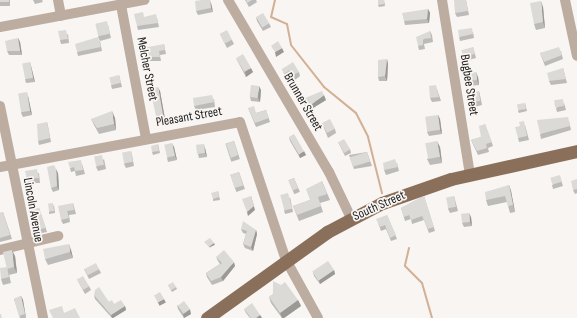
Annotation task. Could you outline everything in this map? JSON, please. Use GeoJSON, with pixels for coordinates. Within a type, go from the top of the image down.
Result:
{"type":"FeatureCollection","features":[{"type":"Feature","properties":{"kind":"main road","name":"South Street"},"geometry":{"type":"LineString","coordinates":[[207,318],[286,260],[351,218],[417,189],[470,174],[577,151]]}},
{"type":"Feature","properties":{"kind":"street"},"geometry":{"type":"LineString","coordinates":[[58,0],[61,16]]}},
{"type":"Feature","properties":{"kind":"street"},"geometry":{"type":"LineString","coordinates":[[0,27],[144,0]]}},
{"type":"Feature","properties":{"kind":"street","name":"Brunner Street"},"geometry":{"type":"LineString","coordinates":[[228,0],[332,178],[351,218]]}},
{"type":"Feature","properties":{"kind":"street","name":"Bugbee Street"},"geometry":{"type":"LineString","coordinates":[[442,0],[470,174]]}},
{"type":"Feature","properties":{"kind":"street"},"geometry":{"type":"LineString","coordinates":[[565,0],[577,56]]}},
{"type":"Feature","properties":{"kind":"street","name":"Melcher Street"},"geometry":{"type":"LineString","coordinates":[[121,5],[146,138]]}},
{"type":"Feature","properties":{"kind":"street","name":"Lincoln Avenue"},"geometry":{"type":"LineString","coordinates":[[0,106],[26,244],[43,318]]}},
{"type":"Feature","properties":{"kind":"street","name":"Pleasant Street"},"geometry":{"type":"LineString","coordinates":[[0,168],[146,138],[240,122],[286,260]]}},
{"type":"Feature","properties":{"kind":"street"},"geometry":{"type":"LineString","coordinates":[[0,250],[58,236]]}},
{"type":"Feature","properties":{"kind":"street"},"geometry":{"type":"LineString","coordinates":[[286,260],[318,318]]}},
{"type":"Feature","properties":{"kind":"building"},"geometry":{"type":"Polygon","coordinates":[[[0,0],[9,0],[9,2],[0,2],[0,0]]]}},
{"type":"Feature","properties":{"kind":"building"},"geometry":{"type":"Polygon","coordinates":[[[210,0],[211,8],[196,11],[195,1],[210,0]]]}},
{"type":"Feature","properties":{"kind":"building"},"geometry":{"type":"Polygon","coordinates":[[[378,0],[384,0],[384,4],[378,5],[378,0]]]}},
{"type":"Feature","properties":{"kind":"building"},"geometry":{"type":"Polygon","coordinates":[[[454,0],[466,0],[468,11],[455,13],[454,0]]]}},
{"type":"Feature","properties":{"kind":"building"},"geometry":{"type":"Polygon","coordinates":[[[541,1],[543,22],[534,24],[530,3],[541,1]]]}},
{"type":"Feature","properties":{"kind":"building"},"geometry":{"type":"Polygon","coordinates":[[[428,9],[427,19],[404,21],[402,13],[428,9]]]}},
{"type":"Feature","properties":{"kind":"building"},"geometry":{"type":"Polygon","coordinates":[[[143,12],[144,17],[156,14],[158,23],[137,26],[134,14],[143,12]]]}},
{"type":"Feature","properties":{"kind":"building"},"geometry":{"type":"Polygon","coordinates":[[[263,13],[269,23],[262,27],[256,17],[263,13]]]}},
{"type":"Feature","properties":{"kind":"building"},"geometry":{"type":"Polygon","coordinates":[[[107,21],[110,34],[98,36],[95,24],[107,21]]]}},
{"type":"Feature","properties":{"kind":"building"},"geometry":{"type":"Polygon","coordinates":[[[472,28],[473,34],[459,37],[458,30],[472,28]]]}},
{"type":"Feature","properties":{"kind":"building"},"geometry":{"type":"Polygon","coordinates":[[[66,30],[68,39],[60,40],[58,31],[66,30]]]}},
{"type":"Feature","properties":{"kind":"building"},"geometry":{"type":"Polygon","coordinates":[[[227,30],[232,40],[225,43],[220,34],[227,30]]]}},
{"type":"Feature","properties":{"kind":"building"},"geometry":{"type":"Polygon","coordinates":[[[430,31],[431,38],[423,39],[423,45],[418,46],[416,37],[430,31]]]}},
{"type":"Feature","properties":{"kind":"building"},"geometry":{"type":"Polygon","coordinates":[[[98,37],[101,47],[77,52],[75,44],[98,37]]]}},
{"type":"Feature","properties":{"kind":"building"},"geometry":{"type":"Polygon","coordinates":[[[18,38],[20,51],[7,51],[5,41],[18,38]]]}},
{"type":"Feature","properties":{"kind":"building"},"geometry":{"type":"Polygon","coordinates":[[[278,41],[282,48],[275,52],[271,46],[278,41]]]}},
{"type":"Feature","properties":{"kind":"building"},"geometry":{"type":"Polygon","coordinates":[[[164,44],[165,50],[159,51],[160,57],[145,57],[143,48],[164,44]]]}},
{"type":"Feature","properties":{"kind":"building"},"geometry":{"type":"Polygon","coordinates":[[[473,47],[475,54],[463,57],[461,50],[473,47]]]}},
{"type":"Feature","properties":{"kind":"building"},"geometry":{"type":"Polygon","coordinates":[[[559,47],[562,55],[544,62],[540,53],[559,47]]]}},
{"type":"Feature","properties":{"kind":"building"},"geometry":{"type":"Polygon","coordinates":[[[243,54],[251,68],[244,72],[236,58],[243,54]]]}},
{"type":"Feature","properties":{"kind":"building"},"geometry":{"type":"Polygon","coordinates":[[[387,59],[385,76],[378,77],[378,60],[387,59]]]}},
{"type":"Feature","properties":{"kind":"building"},"geometry":{"type":"Polygon","coordinates":[[[30,62],[33,78],[25,79],[22,64],[30,62]]]}},
{"type":"Feature","properties":{"kind":"building"},"geometry":{"type":"Polygon","coordinates":[[[293,62],[299,72],[293,75],[290,70],[284,74],[282,69],[293,62]]]}},
{"type":"Feature","properties":{"kind":"building"},"geometry":{"type":"Polygon","coordinates":[[[563,68],[566,79],[549,81],[547,73],[563,68]]]}},
{"type":"Feature","properties":{"kind":"building"},"geometry":{"type":"Polygon","coordinates":[[[476,72],[477,80],[467,81],[466,73],[476,72]]]}},
{"type":"Feature","properties":{"kind":"building"},"geometry":{"type":"Polygon","coordinates":[[[119,75],[121,83],[111,85],[109,77],[119,75]]]}},
{"type":"Feature","properties":{"kind":"building"},"geometry":{"type":"Polygon","coordinates":[[[251,85],[259,86],[257,98],[250,97],[251,85]]]}},
{"type":"Feature","properties":{"kind":"building"},"geometry":{"type":"Polygon","coordinates":[[[436,85],[439,97],[430,98],[429,86],[436,85]]]}},
{"type":"Feature","properties":{"kind":"building"},"geometry":{"type":"Polygon","coordinates":[[[158,87],[163,115],[156,116],[150,89],[158,87]]]}},
{"type":"Feature","properties":{"kind":"building"},"geometry":{"type":"Polygon","coordinates":[[[322,91],[324,95],[312,104],[306,104],[303,99],[322,91]]]}},
{"type":"Feature","properties":{"kind":"building"},"geometry":{"type":"Polygon","coordinates":[[[479,91],[480,101],[472,102],[471,92],[479,91]]]}},
{"type":"Feature","properties":{"kind":"building"},"geometry":{"type":"Polygon","coordinates":[[[27,92],[30,111],[21,112],[18,93],[27,92]]]}},
{"type":"Feature","properties":{"kind":"building"},"geometry":{"type":"Polygon","coordinates":[[[212,95],[214,102],[194,106],[193,98],[212,95]]]}},
{"type":"Feature","properties":{"kind":"building"},"geometry":{"type":"Polygon","coordinates":[[[563,99],[564,106],[555,107],[554,100],[563,99]]]}},
{"type":"Feature","properties":{"kind":"building"},"geometry":{"type":"Polygon","coordinates":[[[525,103],[526,109],[518,110],[517,104],[525,103]]]}},
{"type":"Feature","properties":{"kind":"building"},"geometry":{"type":"Polygon","coordinates":[[[254,106],[256,113],[266,110],[269,118],[255,123],[248,108],[254,106]]]}},
{"type":"Feature","properties":{"kind":"building"},"geometry":{"type":"Polygon","coordinates":[[[112,111],[114,124],[97,128],[91,119],[112,111]]]}},
{"type":"Feature","properties":{"kind":"building"},"geometry":{"type":"Polygon","coordinates":[[[438,115],[440,130],[427,132],[425,117],[438,115]]]}},
{"type":"Feature","properties":{"kind":"building"},"geometry":{"type":"Polygon","coordinates":[[[568,117],[570,126],[540,134],[537,120],[568,117]]]}},
{"type":"Feature","properties":{"kind":"building"},"geometry":{"type":"Polygon","coordinates":[[[330,119],[335,129],[327,133],[322,123],[330,119]]]}},
{"type":"Feature","properties":{"kind":"building"},"geometry":{"type":"Polygon","coordinates":[[[524,121],[527,136],[518,138],[515,127],[520,126],[519,122],[524,121]]]}},
{"type":"Feature","properties":{"kind":"building"},"geometry":{"type":"Polygon","coordinates":[[[47,122],[50,138],[38,141],[37,124],[47,122]]]}},
{"type":"Feature","properties":{"kind":"building"},"geometry":{"type":"Polygon","coordinates":[[[485,124],[492,142],[486,144],[487,148],[477,151],[471,140],[481,137],[479,126],[485,124]]]}},
{"type":"Feature","properties":{"kind":"building"},"geometry":{"type":"Polygon","coordinates":[[[294,134],[304,151],[299,154],[289,137],[294,134]]]}},
{"type":"Feature","properties":{"kind":"building"},"geometry":{"type":"Polygon","coordinates":[[[344,139],[350,149],[344,153],[338,143],[344,139]]]}},
{"type":"Feature","properties":{"kind":"building"},"geometry":{"type":"Polygon","coordinates":[[[234,141],[238,155],[231,158],[226,144],[234,141]]]}},
{"type":"Feature","properties":{"kind":"building"},"geometry":{"type":"Polygon","coordinates":[[[437,141],[440,157],[428,159],[425,143],[437,141]]]}},
{"type":"Feature","properties":{"kind":"building"},"geometry":{"type":"Polygon","coordinates":[[[172,143],[175,156],[167,157],[164,145],[172,143]]]}},
{"type":"Feature","properties":{"kind":"building"},"geometry":{"type":"Polygon","coordinates":[[[158,144],[159,151],[152,152],[151,146],[158,144]]]}},
{"type":"Feature","properties":{"kind":"building"},"geometry":{"type":"Polygon","coordinates":[[[204,144],[205,153],[197,154],[196,145],[204,144]]]}},
{"type":"Feature","properties":{"kind":"building"},"geometry":{"type":"Polygon","coordinates":[[[131,151],[133,162],[124,163],[122,153],[131,151]]]}},
{"type":"Feature","properties":{"kind":"building"},"geometry":{"type":"Polygon","coordinates":[[[367,152],[370,162],[353,167],[350,157],[367,152]]]}},
{"type":"Feature","properties":{"kind":"building"},"geometry":{"type":"Polygon","coordinates":[[[102,155],[104,165],[96,166],[94,157],[102,155]]]}},
{"type":"Feature","properties":{"kind":"building"},"geometry":{"type":"Polygon","coordinates":[[[395,159],[398,167],[384,170],[383,163],[395,159]]]}},
{"type":"Feature","properties":{"kind":"building"},"geometry":{"type":"Polygon","coordinates":[[[81,160],[83,170],[75,171],[74,167],[70,168],[68,162],[81,160]]]}},
{"type":"Feature","properties":{"kind":"building"},"geometry":{"type":"Polygon","coordinates":[[[54,165],[56,169],[57,186],[51,188],[47,167],[54,165]]]}},
{"type":"Feature","properties":{"kind":"building"},"geometry":{"type":"Polygon","coordinates":[[[37,169],[39,178],[27,179],[25,171],[37,169]]]}},
{"type":"Feature","properties":{"kind":"building"},"geometry":{"type":"Polygon","coordinates":[[[239,172],[243,185],[234,188],[230,175],[239,172]]]}},
{"type":"Feature","properties":{"kind":"building"},"geometry":{"type":"Polygon","coordinates":[[[560,175],[562,182],[552,184],[550,178],[560,175]]]}},
{"type":"Feature","properties":{"kind":"building"},"geometry":{"type":"Polygon","coordinates":[[[294,178],[298,188],[293,190],[288,180],[294,178]]]}},
{"type":"Feature","properties":{"kind":"building"},"geometry":{"type":"Polygon","coordinates":[[[577,179],[577,189],[573,190],[571,181],[577,179]]]}},
{"type":"Feature","properties":{"kind":"building"},"geometry":{"type":"Polygon","coordinates":[[[322,181],[327,194],[318,197],[321,206],[297,215],[293,206],[310,200],[306,189],[322,181]]]}},
{"type":"Feature","properties":{"kind":"building"},"geometry":{"type":"Polygon","coordinates":[[[509,185],[513,205],[508,206],[505,196],[486,200],[485,192],[509,185]]]}},
{"type":"Feature","properties":{"kind":"building"},"geometry":{"type":"Polygon","coordinates":[[[218,191],[219,197],[213,199],[211,193],[218,191]]]}},
{"type":"Feature","properties":{"kind":"building"},"geometry":{"type":"Polygon","coordinates":[[[288,193],[292,208],[284,211],[280,195],[288,193]]]}},
{"type":"Feature","properties":{"kind":"building"},"geometry":{"type":"Polygon","coordinates":[[[251,196],[254,206],[247,212],[242,199],[251,196]]]}},
{"type":"Feature","properties":{"kind":"building"},"geometry":{"type":"Polygon","coordinates":[[[424,196],[434,227],[428,229],[422,216],[411,220],[409,215],[404,217],[401,208],[424,196]]]}},
{"type":"Feature","properties":{"kind":"building"},"geometry":{"type":"Polygon","coordinates":[[[454,196],[456,207],[448,208],[446,197],[454,196]]]}},
{"type":"Feature","properties":{"kind":"building"},"geometry":{"type":"Polygon","coordinates":[[[53,203],[54,211],[49,212],[48,204],[53,203]]]}},
{"type":"Feature","properties":{"kind":"building"},"geometry":{"type":"Polygon","coordinates":[[[73,203],[74,210],[67,211],[69,218],[61,220],[58,206],[73,203]]]}},
{"type":"Feature","properties":{"kind":"building"},"geometry":{"type":"Polygon","coordinates":[[[39,208],[46,228],[36,230],[31,209],[39,208]]]}},
{"type":"Feature","properties":{"kind":"building"},"geometry":{"type":"Polygon","coordinates":[[[3,212],[10,235],[0,238],[0,213],[3,212]]]}},
{"type":"Feature","properties":{"kind":"building"},"geometry":{"type":"Polygon","coordinates":[[[469,213],[470,222],[462,223],[461,214],[469,213]]]}},
{"type":"Feature","properties":{"kind":"building"},"geometry":{"type":"Polygon","coordinates":[[[387,215],[396,235],[390,238],[385,225],[380,227],[376,219],[387,215]]]}},
{"type":"Feature","properties":{"kind":"building"},"geometry":{"type":"Polygon","coordinates":[[[243,221],[256,230],[251,247],[243,244],[247,231],[241,229],[243,221]]]}},
{"type":"Feature","properties":{"kind":"building"},"geometry":{"type":"Polygon","coordinates":[[[210,238],[214,243],[209,247],[204,242],[210,238]]]}},
{"type":"Feature","properties":{"kind":"building"},"geometry":{"type":"Polygon","coordinates":[[[69,244],[70,252],[45,259],[43,249],[69,244]]]}},
{"type":"Feature","properties":{"kind":"building"},"geometry":{"type":"Polygon","coordinates":[[[12,250],[14,267],[7,269],[3,252],[12,250]]]}},
{"type":"Feature","properties":{"kind":"building"},"geometry":{"type":"Polygon","coordinates":[[[224,250],[234,262],[221,277],[211,281],[206,273],[222,263],[216,257],[224,250]]]}},
{"type":"Feature","properties":{"kind":"building"},"geometry":{"type":"Polygon","coordinates":[[[328,261],[334,270],[318,281],[312,272],[328,261]]]}},
{"type":"Feature","properties":{"kind":"building"},"geometry":{"type":"Polygon","coordinates":[[[96,263],[99,269],[88,275],[84,269],[96,263]]]}},
{"type":"Feature","properties":{"kind":"building"},"geometry":{"type":"Polygon","coordinates":[[[7,267],[9,277],[1,279],[0,268],[7,267]]]}},
{"type":"Feature","properties":{"kind":"building"},"geometry":{"type":"Polygon","coordinates":[[[83,276],[89,286],[83,290],[77,280],[83,276]]]}},
{"type":"Feature","properties":{"kind":"building"},"geometry":{"type":"Polygon","coordinates":[[[273,281],[281,285],[285,282],[298,300],[280,313],[269,297],[273,294],[273,281]]]}},
{"type":"Feature","properties":{"kind":"building"},"geometry":{"type":"Polygon","coordinates":[[[173,282],[176,287],[171,290],[168,285],[173,282]]]}},
{"type":"Feature","properties":{"kind":"building"},"geometry":{"type":"Polygon","coordinates":[[[99,287],[109,302],[112,300],[114,304],[121,300],[125,306],[111,315],[94,295],[95,290],[99,287]]]}},
{"type":"Feature","properties":{"kind":"building"},"geometry":{"type":"Polygon","coordinates":[[[160,292],[164,299],[158,302],[154,296],[160,292]]]}},
{"type":"Feature","properties":{"kind":"building"},"geometry":{"type":"Polygon","coordinates":[[[21,296],[25,314],[19,316],[14,299],[21,296]]]}},
{"type":"Feature","properties":{"kind":"building"},"geometry":{"type":"Polygon","coordinates":[[[184,301],[190,309],[184,314],[178,306],[184,301]]]}},
{"type":"Feature","properties":{"kind":"building"},"geometry":{"type":"Polygon","coordinates":[[[252,303],[260,315],[256,318],[251,318],[244,309],[252,303]]]}},
{"type":"Feature","properties":{"kind":"building"},"geometry":{"type":"Polygon","coordinates":[[[62,306],[64,313],[75,308],[80,318],[53,318],[49,310],[62,306]]]}},
{"type":"Feature","properties":{"kind":"waterway"},"geometry":{"type":"LineString","coordinates":[[275,0],[271,17],[287,24],[291,45],[324,87],[356,113],[368,137],[382,193]]}},
{"type":"Feature","properties":{"kind":"waterway"},"geometry":{"type":"LineString","coordinates":[[409,248],[405,266],[422,283],[432,318]]}}]}
